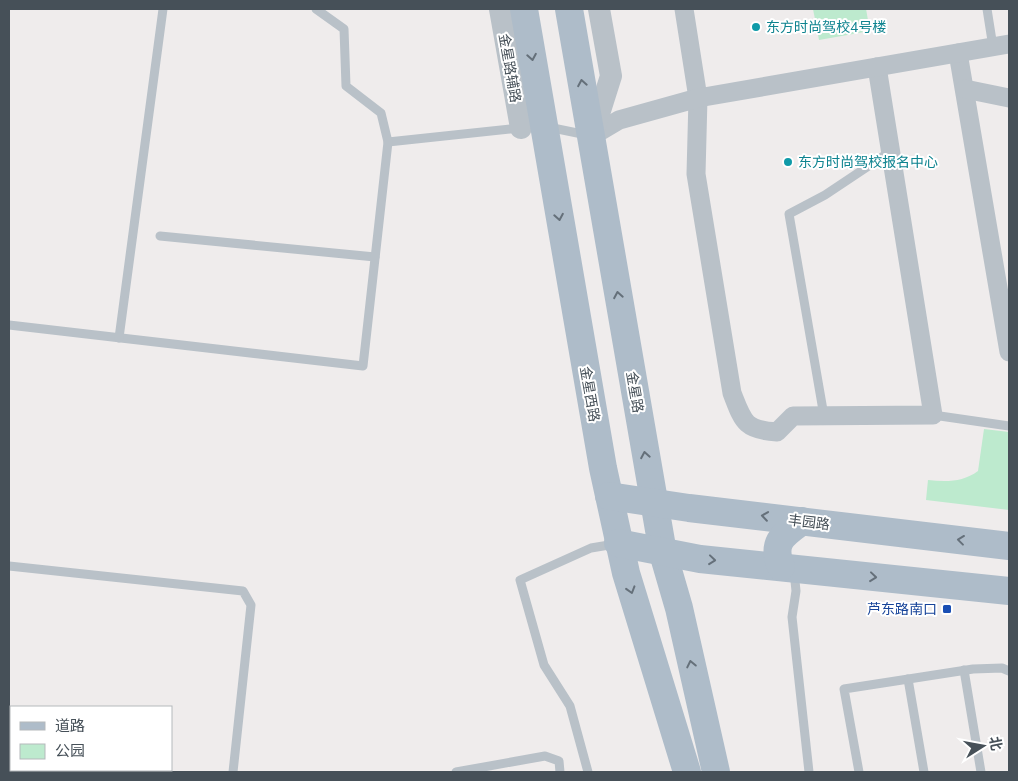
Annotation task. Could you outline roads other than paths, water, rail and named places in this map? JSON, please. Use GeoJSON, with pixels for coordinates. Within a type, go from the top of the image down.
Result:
{"type":"FeatureCollection","features":[{"type":"Feature","properties":{"kind":"main road","name":"金星西路"},"geometry":{"type":"LineString","coordinates":[[524,9],[532,127],[618,543],[687,772]]}},
{"type":"Feature","properties":{"kind":"main road","name":"金星路"},"geometry":{"type":"LineString","coordinates":[[569,9],[663,553],[679,608],[716,772]]}},
{"type":"Feature","properties":{"kind":"main road","name":"丰园路"},"geometry":{"type":"LineString","coordinates":[[609,496],[1009,546]]}},
{"type":"Feature","properties":{"kind":"main road"},"geometry":{"type":"LineString","coordinates":[[788,568],[776,553],[782,536],[802,521]]}},
{"type":"Feature","properties":{"kind":"main road"},"geometry":{"type":"LineString","coordinates":[[618,543],[663,553],[1009,592]]}},
{"type":"Feature","properties":{"kind":"main road"},"geometry":{"type":"LineString","coordinates":[[656,674],[675,772]]}},
{"type":"Feature","properties":{"kind":"main road"},"geometry":{"type":"LineString","coordinates":[[702,711],[737,772]]}},
{"type":"Feature","properties":{"kind":"street","name":"金星路辅路"},"geometry":{"type":"LineString","coordinates":[[500,9],[532,127]]}},
{"type":"Feature","properties":{"kind":"street"},"geometry":{"type":"LineString","coordinates":[[592,136],[611,76],[599,9]]}},
{"type":"Feature","properties":{"kind":"street"},"geometry":{"type":"LineString","coordinates":[[684,9],[698,98],[696,174],[732,393],[742,418],[757,430],[777,432],[793,416],[933,415],[877,67]]}},
{"type":"Feature","properties":{"kind":"street"},"geometry":{"type":"LineString","coordinates":[[592,136],[619,120],[698,98],[1001,45]]}},
{"type":"Feature","properties":{"kind":"street"},"geometry":{"type":"LineString","coordinates":[[958,53],[1009,352]]}},
{"type":"Feature","properties":{"kind":"street"},"geometry":{"type":"LineString","coordinates":[[964,89],[1009,98]]}},
{"type":"Feature","properties":{"kind":"lane"},"geometry":{"type":"LineString","coordinates":[[119,338],[163,9]]}},
{"type":"Feature","properties":{"kind":"lane"},"geometry":{"type":"LineString","coordinates":[[9,325],[363,366],[388,142],[382,113],[346,86],[344,29],[316,9]]}},
{"type":"Feature","properties":{"kind":"lane"},"geometry":{"type":"LineString","coordinates":[[987,9],[1001,45]]}},
{"type":"Feature","properties":{"kind":"lane"},"geometry":{"type":"LineString","coordinates":[[388,142],[532,127],[592,136]]}},
{"type":"Feature","properties":{"kind":"lane"},"geometry":{"type":"LineString","coordinates":[[824,416],[789,214],[825,195],[891,151]]}},
{"type":"Feature","properties":{"kind":"lane"},"geometry":{"type":"LineString","coordinates":[[160,236],[375,257]]}},
{"type":"Feature","properties":{"kind":"lane"},"geometry":{"type":"LineString","coordinates":[[933,415],[1009,426]]}},
{"type":"Feature","properties":{"kind":"lane"},"geometry":{"type":"LineString","coordinates":[[588,772],[570,706],[544,665],[520,580],[591,548],[618,543]]}},
{"type":"Feature","properties":{"kind":"lane"},"geometry":{"type":"LineString","coordinates":[[9,566],[243,591],[251,605],[233,772]]}},
{"type":"Feature","properties":{"kind":"lane"},"geometry":{"type":"LineString","coordinates":[[788,568],[796,591],[792,617],[808,772]]}},
{"type":"Feature","properties":{"kind":"lane"},"geometry":{"type":"LineString","coordinates":[[859,772],[844,689],[964,670],[1002,668],[1009,671]]}},
{"type":"Feature","properties":{"kind":"lane"},"geometry":{"type":"LineString","coordinates":[[964,670],[981,772]]}},
{"type":"Feature","properties":{"kind":"lane"},"geometry":{"type":"LineString","coordinates":[[908,679],[924,772]]}},
{"type":"Feature","properties":{"kind":"lane"},"geometry":{"type":"LineString","coordinates":[[456,772],[545,756],[560,761],[560,772]]}},
{"type":"Feature","properties":{"kind":"place","name":"东方时尚驾校4号楼"},"geometry":{"type":"Point","coordinates":[756,27]}},
{"type":"Feature","properties":{"kind":"place","name":"东方时尚驾校报名中心"},"geometry":{"type":"Point","coordinates":[788,162]}},
{"type":"Feature","properties":{"kind":"place","name":"芦东路南口"},"geometry":{"type":"Point","coordinates":[947,609]}}]}
